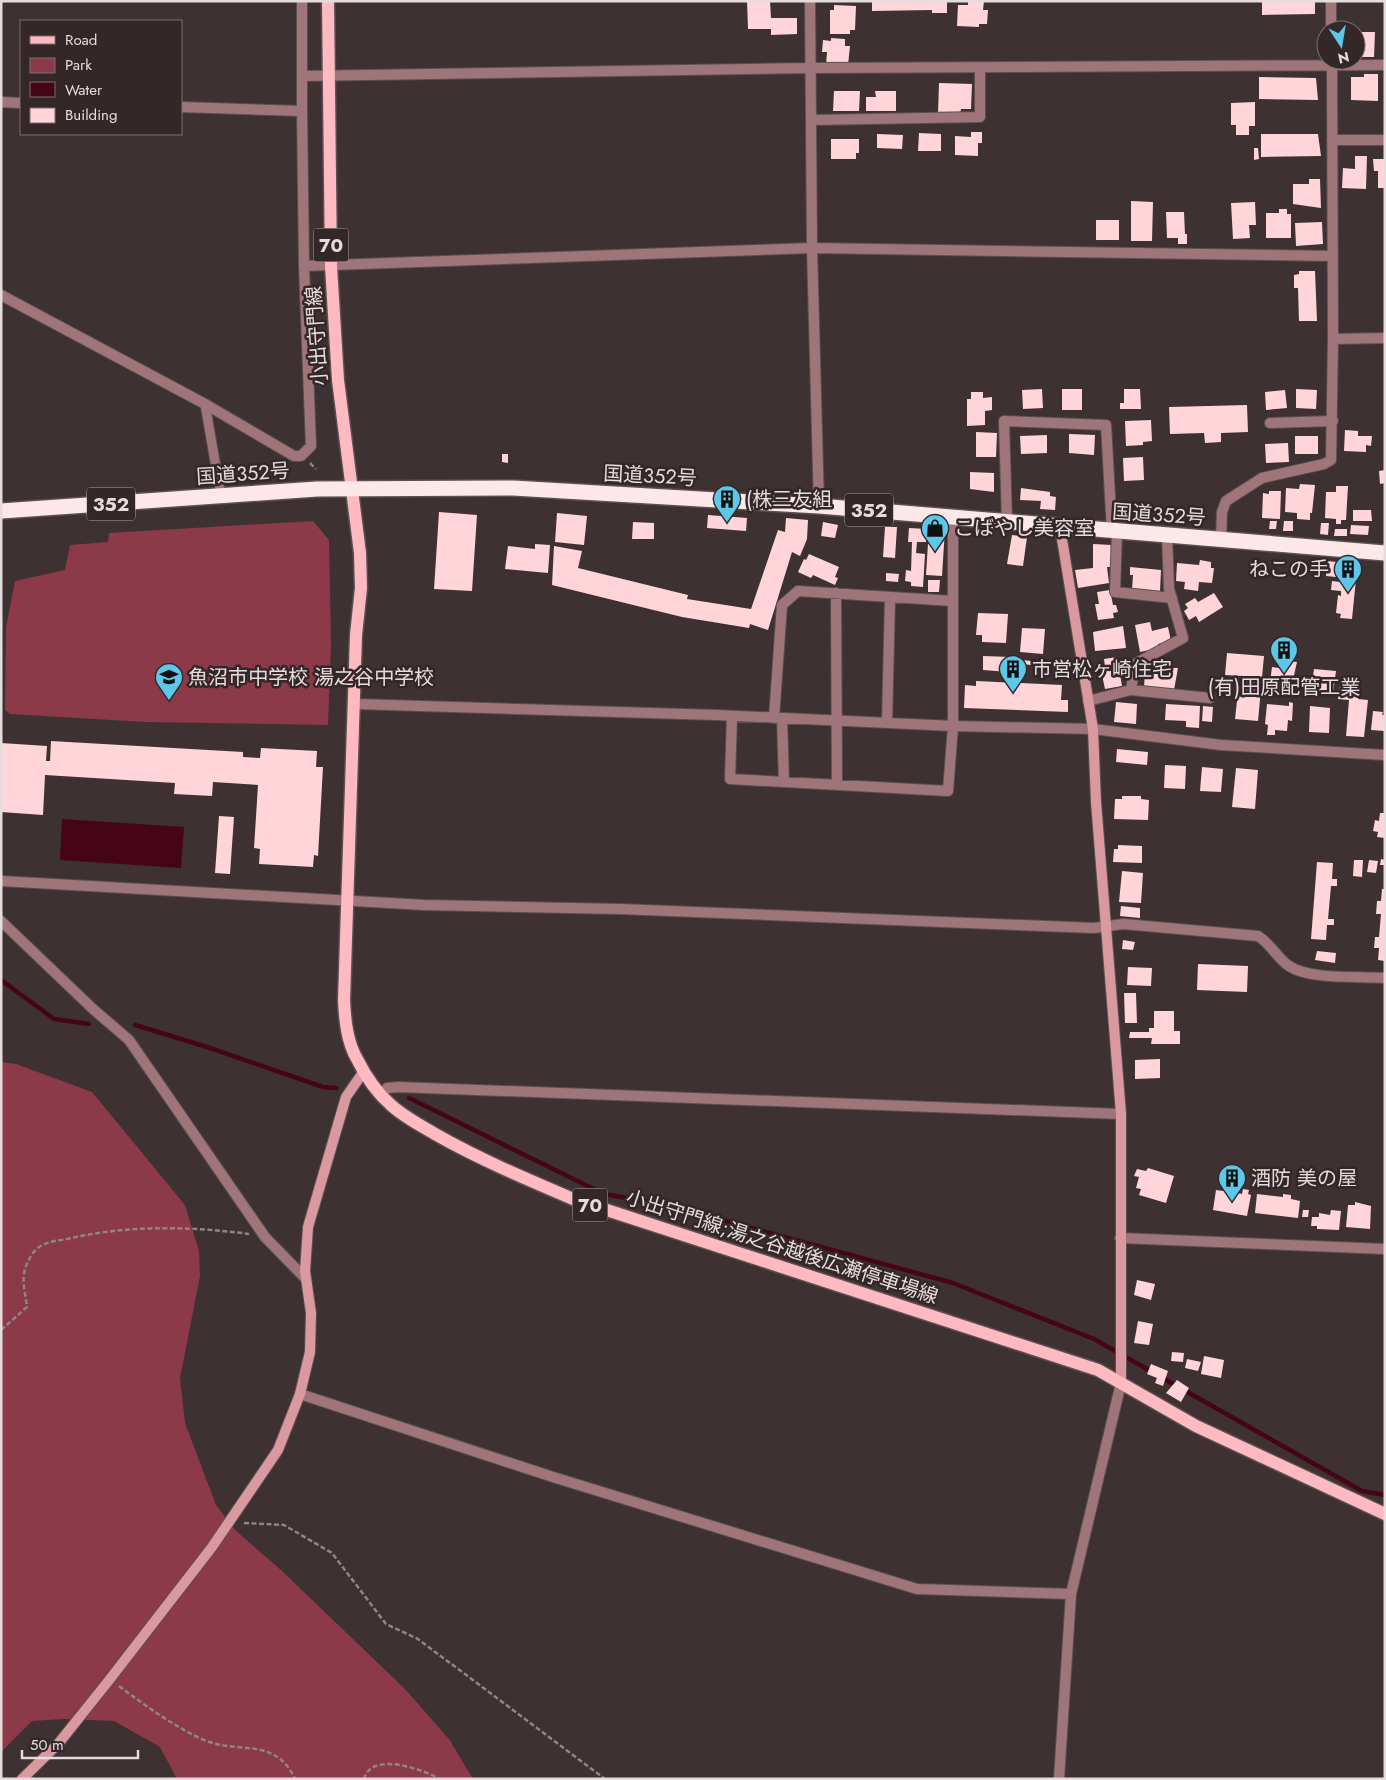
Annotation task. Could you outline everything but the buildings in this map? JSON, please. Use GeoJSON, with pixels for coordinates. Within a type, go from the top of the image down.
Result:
{"type":"FeatureCollection","features":[{"type":"Feature","properties":{"kind":"highway","name":"国道352号"},"geometry":{"type":"LineString","coordinates":[[1,512],[352,488],[513,488],[819,506],[1385,553]]}},
{"type":"Feature","properties":{"kind":"main road","name":"小出守門線"},"geometry":{"type":"LineString","coordinates":[[328,1],[331,266],[338,380],[352,488]]}},
{"type":"Feature","properties":{"kind":"main road","name":"小出守門線;湯之谷越後広瀬停車場線"},"geometry":{"type":"LineString","coordinates":[[352,488],[360,553],[361,588],[356,635],[356,704],[346,901],[346,1023],[354,1053],[364,1071],[381,1094],[410,1119],[456,1145],[501,1168],[573,1199],[1098,1370],[1196,1426],[1385,1514]]}},
{"type":"Feature","properties":{"kind":"street"},"geometry":{"type":"LineString","coordinates":[[1,295],[205,404],[294,456],[301,456],[307,452],[310,446],[310,438],[304,266],[302,1]]}},
{"type":"Feature","properties":{"kind":"street"},"geometry":{"type":"LineString","coordinates":[[810,1],[812,248],[819,506]]}},
{"type":"Feature","properties":{"kind":"street"},"geometry":{"type":"LineString","coordinates":[[1331,1],[1331,20]]}},
{"type":"Feature","properties":{"kind":"street"},"geometry":{"type":"LineString","coordinates":[[302,76],[810,68],[980,68],[1316,63]]}},
{"type":"Feature","properties":{"kind":"street"},"geometry":{"type":"LineString","coordinates":[[1366,64],[1385,65]]}},
{"type":"Feature","properties":{"kind":"street"},"geometry":{"type":"LineString","coordinates":[[811,120],[980,117],[980,68]]}},
{"type":"Feature","properties":{"kind":"street"},"geometry":{"type":"LineString","coordinates":[[1221,539],[1222,512],[1226,501],[1262,478],[1324,464],[1331,460],[1333,421],[1332,70]]}},
{"type":"Feature","properties":{"kind":"street"},"geometry":{"type":"LineString","coordinates":[[1,102],[20,102]]}},
{"type":"Feature","properties":{"kind":"street"},"geometry":{"type":"LineString","coordinates":[[182,107],[302,111]]}},
{"type":"Feature","properties":{"kind":"street"},"geometry":{"type":"LineString","coordinates":[[1332,140],[1385,140]]}},
{"type":"Feature","properties":{"kind":"street"},"geometry":{"type":"LineString","coordinates":[[304,266],[812,248],[1333,256]]}},
{"type":"Feature","properties":{"kind":"street"},"geometry":{"type":"LineString","coordinates":[[1333,339],[1385,338]]}},
{"type":"Feature","properties":{"kind":"street"},"geometry":{"type":"LineString","coordinates":[[1007,522],[1004,421],[1106,425],[1114,531],[1115,592],[1172,598]]}},
{"type":"Feature","properties":{"kind":"street"},"geometry":{"type":"LineString","coordinates":[[1270,423],[1333,421]]}},
{"type":"Feature","properties":{"kind":"street"},"geometry":{"type":"LineString","coordinates":[[732,716],[730,779],[948,791],[953,726],[953,517]]}},
{"type":"Feature","properties":{"kind":"street"},"geometry":{"type":"LineString","coordinates":[[1059,1779],[1071,1594],[1121,1383],[1120,1238],[1122,1114],[1096,802],[1093,729],[1060,527]]}},
{"type":"Feature","properties":{"kind":"street"},"geometry":{"type":"LineString","coordinates":[[1131,690],[1135,664],[1183,638],[1169,589],[1167,535]]}},
{"type":"Feature","properties":{"kind":"street"},"geometry":{"type":"LineString","coordinates":[[784,782],[778,718],[782,605],[798,591],[953,600]]}},
{"type":"Feature","properties":{"kind":"street"},"geometry":{"type":"LineString","coordinates":[[836,593],[838,785]]}},
{"type":"Feature","properties":{"kind":"street"},"geometry":{"type":"LineString","coordinates":[[887,723],[890,597]]}},
{"type":"Feature","properties":{"kind":"street"},"geometry":{"type":"LineString","coordinates":[[1088,700],[1131,690],[1210,698]]}},
{"type":"Feature","properties":{"kind":"street"},"geometry":{"type":"LineString","coordinates":[[356,704],[732,716],[953,726],[1093,729],[1221,745],[1385,755]]}},
{"type":"Feature","properties":{"kind":"street"},"geometry":{"type":"LineString","coordinates":[[1,881],[346,901],[1094,928],[1122,924],[1258,936],[1266,941],[1288,966],[1306,973],[1385,978]]}},
{"type":"Feature","properties":{"kind":"street"},"geometry":{"type":"LineString","coordinates":[[1,921],[93,1009],[129,1040],[265,1237],[306,1280]]}},
{"type":"Feature","properties":{"kind":"street"},"geometry":{"type":"LineString","coordinates":[[22,1779],[58,1744],[110,1679],[231,1522],[278,1450],[300,1394],[310,1352],[312,1332],[306,1280],[308,1227],[346,1097],[364,1071]]}},
{"type":"Feature","properties":{"kind":"street"},"geometry":{"type":"LineString","coordinates":[[381,1094],[387,1088],[398,1087],[1122,1114]]}},
{"type":"Feature","properties":{"kind":"street"},"geometry":{"type":"LineString","coordinates":[[1120,1238],[1385,1249]]}},
{"type":"Feature","properties":{"kind":"street"},"geometry":{"type":"LineString","coordinates":[[300,1394],[553,1477],[917,1589],[1071,1594]]}},
{"type":"Feature","properties":{"kind":"lane"},"geometry":{"type":"LineString","coordinates":[[205,404],[221,496]]}},
{"type":"Feature","properties":{"kind":"path"},"geometry":{"type":"LineString","coordinates":[[1,1330],[9,1326],[28,1307],[22,1274],[34,1252],[42,1244],[90,1233],[139,1228],[225,1231],[265,1237]]}},
{"type":"Feature","properties":{"kind":"path"},"geometry":{"type":"LineString","coordinates":[[231,1522],[284,1525],[332,1553],[386,1624],[418,1639],[605,1779]]}},
{"type":"Feature","properties":{"kind":"path"},"geometry":{"type":"LineString","coordinates":[[110,1679],[169,1723],[205,1740],[220,1745],[262,1749],[282,1758],[295,1779]]}},
{"type":"Feature","properties":{"kind":"path"},"geometry":{"type":"LineString","coordinates":[[364,1779],[366,1773],[373,1766],[390,1763],[429,1773],[439,1779]]}},
{"type":"Feature","properties":{"kind":"green space"},"geometry":{"type":"Polygon","coordinates":[[[313,521],[329,540],[331,644],[328,725],[145,722],[10,714],[5,710],[6,627],[15,581],[65,570],[70,545],[108,542],[109,533],[313,521]]]}},
{"type":"Feature","properties":{"kind":"green space"},"geometry":{"type":"Polygon","coordinates":[[[1,1062],[16,1064],[92,1092],[185,1205],[199,1251],[200,1276],[180,1378],[185,1423],[216,1505],[235,1530],[282,1571],[405,1689],[449,1739],[473,1779],[177,1779],[160,1747],[114,1721],[64,1719],[32,1721],[1,1752],[1,1062]]]}},
{"type":"Feature","properties":{"kind":"water"},"geometry":{"type":"Polygon","coordinates":[[[62,819],[184,827],[181,868],[60,860],[62,819]]]}},
{"type":"Feature","properties":{"kind":"waterway"},"geometry":{"type":"LineString","coordinates":[[1,980],[54,1019],[89,1024]]}},
{"type":"Feature","properties":{"kind":"waterway"},"geometry":{"type":"LineString","coordinates":[[135,1025],[204,1046],[323,1087],[336,1088]]}},
{"type":"Feature","properties":{"kind":"waterway"},"geometry":{"type":"LineString","coordinates":[[409,1098],[604,1194],[668,1205],[953,1283],[1094,1339],[1154,1373]]}},
{"type":"Feature","properties":{"kind":"waterway"},"geometry":{"type":"LineString","coordinates":[[1161,1377],[1362,1491],[1385,1495]]}},
{"type":"Feature","properties":{"kind":"place","name":"(株三友組"},"geometry":{"type":"Point","coordinates":[727,523]}},
{"type":"Feature","properties":{"kind":"place","name":"こばやし美容室"},"geometry":{"type":"Point","coordinates":[935,552]}},
{"type":"Feature","properties":{"kind":"place","name":"ねこの手"},"geometry":{"type":"Point","coordinates":[1348,593]}},
{"type":"Feature","properties":{"kind":"place","name":"(有)田原配管工業"},"geometry":{"type":"Point","coordinates":[1284,674]}},
{"type":"Feature","properties":{"kind":"place","name":"市営松ヶ崎住宅"},"geometry":{"type":"Point","coordinates":[1013,693]}},
{"type":"Feature","properties":{"kind":"place","name":"魚沼市中学校 湯之谷中学校"},"geometry":{"type":"Point","coordinates":[169,701]}},
{"type":"Feature","properties":{"kind":"place","name":"酒防 美の屋"},"geometry":{"type":"Point","coordinates":[1232,1202]}}]}
